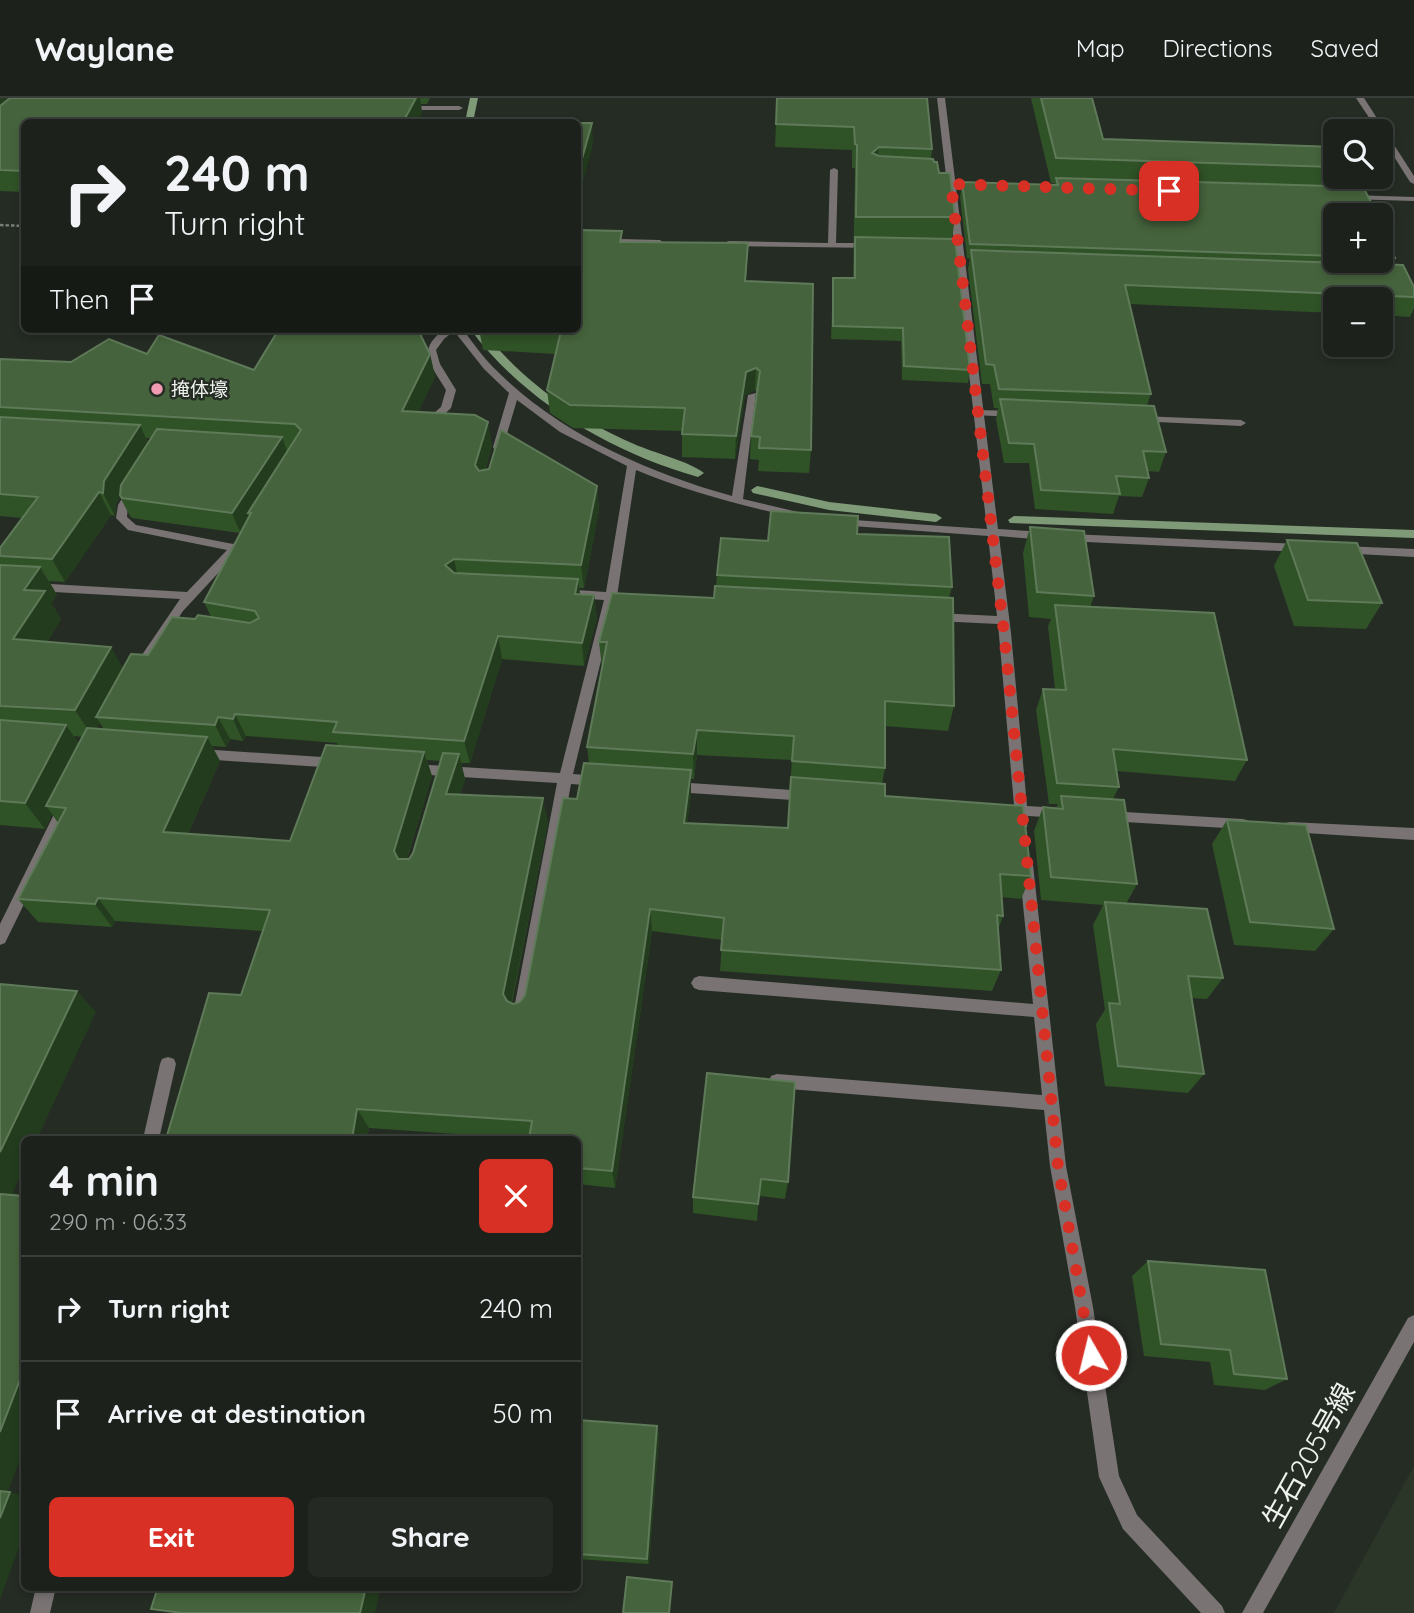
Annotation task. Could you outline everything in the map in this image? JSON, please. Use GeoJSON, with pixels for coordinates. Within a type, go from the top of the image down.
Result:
{"type":"FeatureCollection","features":[{"type":"Feature","properties":{"kind":"street"},"geometry":{"type":"LineString","coordinates":[[395,108],[458,111],[461,98]]}},
{"type":"Feature","properties":{"kind":"street"},"geometry":{"type":"LineString","coordinates":[[941,98],[937,116],[951,181],[953,247],[968,264],[978,413],[1003,620],[1058,1166],[1084,1307],[1109,1476],[1130,1522],[1214,1613]]}},
{"type":"Feature","properties":{"kind":"street"},"geometry":{"type":"LineString","coordinates":[[1360,98],[1414,181]]}},
{"type":"Feature","properties":{"kind":"street"},"geometry":{"type":"LineString","coordinates":[[832,245],[834,170]]}},
{"type":"Feature","properties":{"kind":"street"},"geometry":{"type":"LineString","coordinates":[[1346,197],[1414,199]]}},
{"type":"Feature","properties":{"kind":"street"},"geometry":{"type":"LineString","coordinates":[[581,242],[673,243]]}},
{"type":"Feature","properties":{"kind":"street"},"geometry":{"type":"LineString","coordinates":[[712,243],[883,246]]}},
{"type":"Feature","properties":{"kind":"street"},"geometry":{"type":"LineString","coordinates":[[431,421],[446,408],[451,390],[430,356],[436,338],[444,333]]}},
{"type":"Feature","properties":{"kind":"street"},"geometry":{"type":"LineString","coordinates":[[461,333],[513,393],[572,434],[632,464],[737,500],[807,517]]}},
{"type":"Feature","properties":{"kind":"street"},"geometry":{"type":"LineString","coordinates":[[497,453],[513,393]]}},
{"type":"Feature","properties":{"kind":"street"},"geometry":{"type":"LineString","coordinates":[[737,500],[753,395]]}},
{"type":"Feature","properties":{"kind":"street"},"geometry":{"type":"LineString","coordinates":[[978,413],[1033,415]]}},
{"type":"Feature","properties":{"kind":"street"},"geometry":{"type":"LineString","coordinates":[[1130,419],[1241,423]]}},
{"type":"Feature","properties":{"kind":"street"},"geometry":{"type":"LineString","coordinates":[[520,1015],[565,779],[611,596],[632,464]]}},
{"type":"Feature","properties":{"kind":"street"},"geometry":{"type":"LineString","coordinates":[[142,474],[122,505],[121,518],[132,528],[236,548]]}},
{"type":"Feature","properties":{"kind":"street"},"geometry":{"type":"LineString","coordinates":[[832,521],[991,534],[1318,549]]}},
{"type":"Feature","properties":{"kind":"street"},"geometry":{"type":"LineString","coordinates":[[128,688],[174,625],[190,596],[248,536]]}},
{"type":"Feature","properties":{"kind":"street"},"geometry":{"type":"LineString","coordinates":[[1332,549],[1414,553]]}},
{"type":"Feature","properties":{"kind":"street"},"geometry":{"type":"LineString","coordinates":[[0,585],[190,596]]}},
{"type":"Feature","properties":{"kind":"street"},"geometry":{"type":"LineString","coordinates":[[542,593],[611,596]]}},
{"type":"Feature","properties":{"kind":"street"},"geometry":{"type":"LineString","coordinates":[[919,616],[1003,620]]}},
{"type":"Feature","properties":{"kind":"street"},"geometry":{"type":"LineString","coordinates":[[179,752],[345,764]]}},
{"type":"Feature","properties":{"kind":"street"},"geometry":{"type":"LineString","coordinates":[[401,768],[441,777],[607,782]]}},
{"type":"Feature","properties":{"kind":"street"},"geometry":{"type":"LineString","coordinates":[[662,786],[828,797]]}},
{"type":"Feature","properties":{"kind":"street"},"geometry":{"type":"LineString","coordinates":[[0,939],[5,919],[68,800]]}},
{"type":"Feature","properties":{"kind":"street"},"geometry":{"type":"LineString","coordinates":[[993,808],[1251,824]]}},
{"type":"Feature","properties":{"kind":"street"},"geometry":{"type":"LineString","coordinates":[[1278,826],[1414,834]]}},
{"type":"Feature","properties":{"kind":"street"},"geometry":{"type":"LineString","coordinates":[[699,983],[1041,1011]]}},
{"type":"Feature","properties":{"kind":"street"},"geometry":{"type":"LineString","coordinates":[[152,1136],[168,1064]]}},
{"type":"Feature","properties":{"kind":"street"},"geometry":{"type":"LineString","coordinates":[[764,1080],[1051,1103]]}},
{"type":"Feature","properties":{"kind":"street","name":"生石205号線"},"geometry":{"type":"LineString","coordinates":[[1251,1613],[1414,1324]]}},
{"type":"Feature","properties":{"kind":"street"},"geometry":{"type":"LineString","coordinates":[[40,1613],[45,1591]]}},
{"type":"Feature","properties":{"kind":"path"},"geometry":{"type":"LineString","coordinates":[[0,225],[21,226]]}},
{"type":"Feature","properties":{"kind":"shaded area"},"geometry":{"type":"Polygon","coordinates":[[[1414,1466],[1414,1613],[1334,1613],[1414,1466]]]}},
{"type":"Feature","properties":{"kind":"building"},"geometry":{"type":"Polygon","coordinates":[[[10,98],[416,98],[405,119],[21,119],[21,171],[0,170],[0,106],[10,98]]]}},
{"type":"Feature","properties":{"kind":"building"},"geometry":{"type":"Polygon","coordinates":[[[777,98],[927,98],[932,149],[879,147],[872,153],[879,156],[933,159],[937,162],[939,173],[950,173],[955,217],[856,217],[857,145],[854,127],[776,124],[777,98]]]}},
{"type":"Feature","properties":{"kind":"building"},"geometry":{"type":"Polygon","coordinates":[[[1041,98],[1092,98],[1103,139],[1323,147],[1323,167],[1056,158],[1041,98]]]}},
{"type":"Feature","properties":{"kind":"building"},"geometry":{"type":"Polygon","coordinates":[[[581,123],[592,123],[581,162],[581,123]]]}},
{"type":"Feature","properties":{"kind":"building"},"geometry":{"type":"Polygon","coordinates":[[[1056,178],[1323,186],[1323,189],[1364,189],[1372,203],[1323,203],[1323,256],[970,244],[962,182],[1058,185],[1056,178]]]}},
{"type":"Feature","properties":{"kind":"building"},"geometry":{"type":"Polygon","coordinates":[[[581,230],[622,231],[620,242],[748,243],[745,281],[813,284],[811,450],[759,448],[760,437],[751,436],[760,371],[756,368],[746,372],[736,436],[682,434],[685,408],[570,405],[547,390],[561,333],[581,333],[581,230]]]}},
{"type":"Feature","properties":{"kind":"building"},"geometry":{"type":"Polygon","coordinates":[[[855,237],[955,239],[970,370],[904,366],[903,328],[833,326],[833,278],[855,278],[855,237]]]}},
{"type":"Feature","properties":{"kind":"building"},"geometry":{"type":"Polygon","coordinates":[[[971,250],[1323,262],[1323,273],[1393,273],[1393,265],[1403,265],[1414,287],[1414,297],[1393,296],[1393,287],[1323,287],[1323,293],[1125,285],[1151,394],[999,389],[994,365],[986,364],[971,250]]]}},
{"type":"Feature","properties":{"kind":"building"},"geometry":{"type":"Polygon","coordinates":[[[277,333],[421,333],[430,354],[402,411],[475,415],[488,422],[475,465],[479,471],[489,469],[501,430],[597,486],[581,565],[454,559],[445,565],[454,573],[578,579],[575,594],[594,595],[582,643],[498,636],[464,741],[333,732],[337,722],[235,714],[233,719],[218,717],[215,725],[96,717],[131,654],[148,655],[172,617],[195,619],[198,615],[250,623],[259,618],[255,611],[204,602],[251,513],[248,513],[301,430],[295,424],[0,407],[0,359],[71,362],[109,339],[147,354],[159,335],[254,370],[277,333]]]}},
{"type":"Feature","properties":{"kind":"building"},"geometry":{"type":"Polygon","coordinates":[[[1000,399],[1154,406],[1166,452],[1143,451],[1149,478],[1116,476],[1120,494],[1041,490],[1034,444],[1009,443],[1000,399]]]}},
{"type":"Feature","properties":{"kind":"building"},"geometry":{"type":"Polygon","coordinates":[[[0,417],[140,425],[104,481],[103,493],[99,492],[52,559],[0,556],[0,548],[38,497],[0,494],[0,417]]]}},
{"type":"Feature","properties":{"kind":"building"},"geometry":{"type":"Polygon","coordinates":[[[157,429],[282,437],[232,513],[122,498],[121,485],[157,429]]]}},
{"type":"Feature","properties":{"kind":"building"},"geometry":{"type":"Polygon","coordinates":[[[771,511],[858,516],[857,534],[949,537],[952,587],[717,575],[721,538],[768,541],[771,511]]]}},
{"type":"Feature","properties":{"kind":"building"},"geometry":{"type":"Polygon","coordinates":[[[1030,527],[1084,531],[1094,596],[1037,592],[1030,527]]]}},
{"type":"Feature","properties":{"kind":"building"},"geometry":{"type":"Polygon","coordinates":[[[1287,540],[1357,543],[1382,603],[1308,600],[1287,540]]]}},
{"type":"Feature","properties":{"kind":"building"},"geometry":{"type":"Polygon","coordinates":[[[0,565],[40,567],[24,590],[45,591],[13,639],[111,647],[75,710],[0,706],[0,565]]]}},
{"type":"Feature","properties":{"kind":"building"},"geometry":{"type":"Polygon","coordinates":[[[715,586],[953,598],[954,706],[885,701],[885,768],[792,761],[794,736],[697,730],[693,754],[587,747],[607,642],[599,642],[612,593],[714,598],[715,586]]]}},
{"type":"Feature","properties":{"kind":"building"},"geometry":{"type":"Polygon","coordinates":[[[1055,605],[1214,613],[1247,760],[1113,749],[1119,787],[1057,783],[1043,689],[1066,690],[1055,605]]]}},
{"type":"Feature","properties":{"kind":"building"},"geometry":{"type":"Polygon","coordinates":[[[0,720],[66,725],[25,803],[0,801],[0,720]]]}},
{"type":"Feature","properties":{"kind":"building"},"geometry":{"type":"Polygon","coordinates":[[[87,728],[207,737],[163,832],[290,841],[326,745],[424,752],[394,851],[398,859],[409,859],[443,753],[459,754],[446,794],[543,798],[503,994],[507,1001],[513,1004],[520,1002],[525,995],[563,798],[577,799],[584,763],[691,770],[684,823],[788,828],[791,777],[885,784],[885,796],[1023,806],[1031,876],[1000,874],[1003,916],[997,915],[1001,970],[721,950],[724,918],[650,909],[612,1171],[581,1168],[581,1136],[530,1136],[532,1121],[357,1109],[352,1136],[167,1136],[209,993],[241,995],[270,910],[98,898],[95,904],[18,899],[66,808],[46,806],[87,728]]]}},
{"type":"Feature","properties":{"kind":"building"},"geometry":{"type":"Polygon","coordinates":[[[1061,796],[1124,800],[1137,884],[1051,877],[1043,807],[1063,809],[1061,796]]]}},
{"type":"Feature","properties":{"kind":"building"},"geometry":{"type":"Polygon","coordinates":[[[1227,820],[1306,825],[1334,929],[1250,922],[1227,820]]]}},
{"type":"Feature","properties":{"kind":"building"},"geometry":{"type":"Polygon","coordinates":[[[1105,902],[1207,909],[1223,978],[1188,976],[1204,1074],[1118,1066],[1109,1003],[1120,1004],[1105,902]]]}},
{"type":"Feature","properties":{"kind":"building"},"geometry":{"type":"Polygon","coordinates":[[[0,984],[77,991],[0,1152],[0,984]]]}},
{"type":"Feature","properties":{"kind":"building"},"geometry":{"type":"Polygon","coordinates":[[[707,1073],[795,1082],[788,1182],[761,1179],[758,1204],[693,1197],[707,1073]]]}},
{"type":"Feature","properties":{"kind":"building"},"geometry":{"type":"Polygon","coordinates":[[[0,1194],[21,1196],[21,1377],[0,1432],[0,1194]]]}},
{"type":"Feature","properties":{"kind":"building"},"geometry":{"type":"Polygon","coordinates":[[[1148,1261],[1265,1270],[1287,1379],[1234,1374],[1230,1350],[1161,1344],[1148,1261]]]}},
{"type":"Feature","properties":{"kind":"building"},"geometry":{"type":"Polygon","coordinates":[[[581,1420],[657,1426],[647,1559],[581,1554],[581,1420]]]}},
{"type":"Feature","properties":{"kind":"building"},"geometry":{"type":"Polygon","coordinates":[[[0,1491],[10,1492],[0,1518],[0,1491]]]}},
{"type":"Feature","properties":{"kind":"building"},"geometry":{"type":"Polygon","coordinates":[[[627,1577],[672,1582],[669,1613],[623,1613],[627,1577]]]}},
{"type":"Feature","properties":{"kind":"building"},"geometry":{"type":"Polygon","coordinates":[[[157,1591],[365,1591],[360,1613],[182,1613],[151,1609],[157,1591]]]}},
{"type":"Feature","properties":{"kind":"waterway"},"geometry":{"type":"LineString","coordinates":[[470,119],[474,98]]}},
{"type":"Feature","properties":{"kind":"waterway"},"geometry":{"type":"LineString","coordinates":[[478,333],[522,380],[575,419],[634,449],[698,473]]}},
{"type":"Feature","properties":{"kind":"waterway"},"geometry":{"type":"LineString","coordinates":[[757,490],[829,506],[936,518]]}},
{"type":"Feature","properties":{"kind":"waterway"},"geometry":{"type":"LineString","coordinates":[[1014,520],[1414,534]]}},
{"type":"Feature","properties":{"kind":"place","name":"掩体壕"},"geometry":{"type":"Point","coordinates":[157,389]}},
{"type":"Feature","properties":{"kind":"route"},"geometry":{"type":"LineString","coordinates":[[1091,1355],[1058,1166],[1004,633],[951,184],[1169,191]]}}]}
